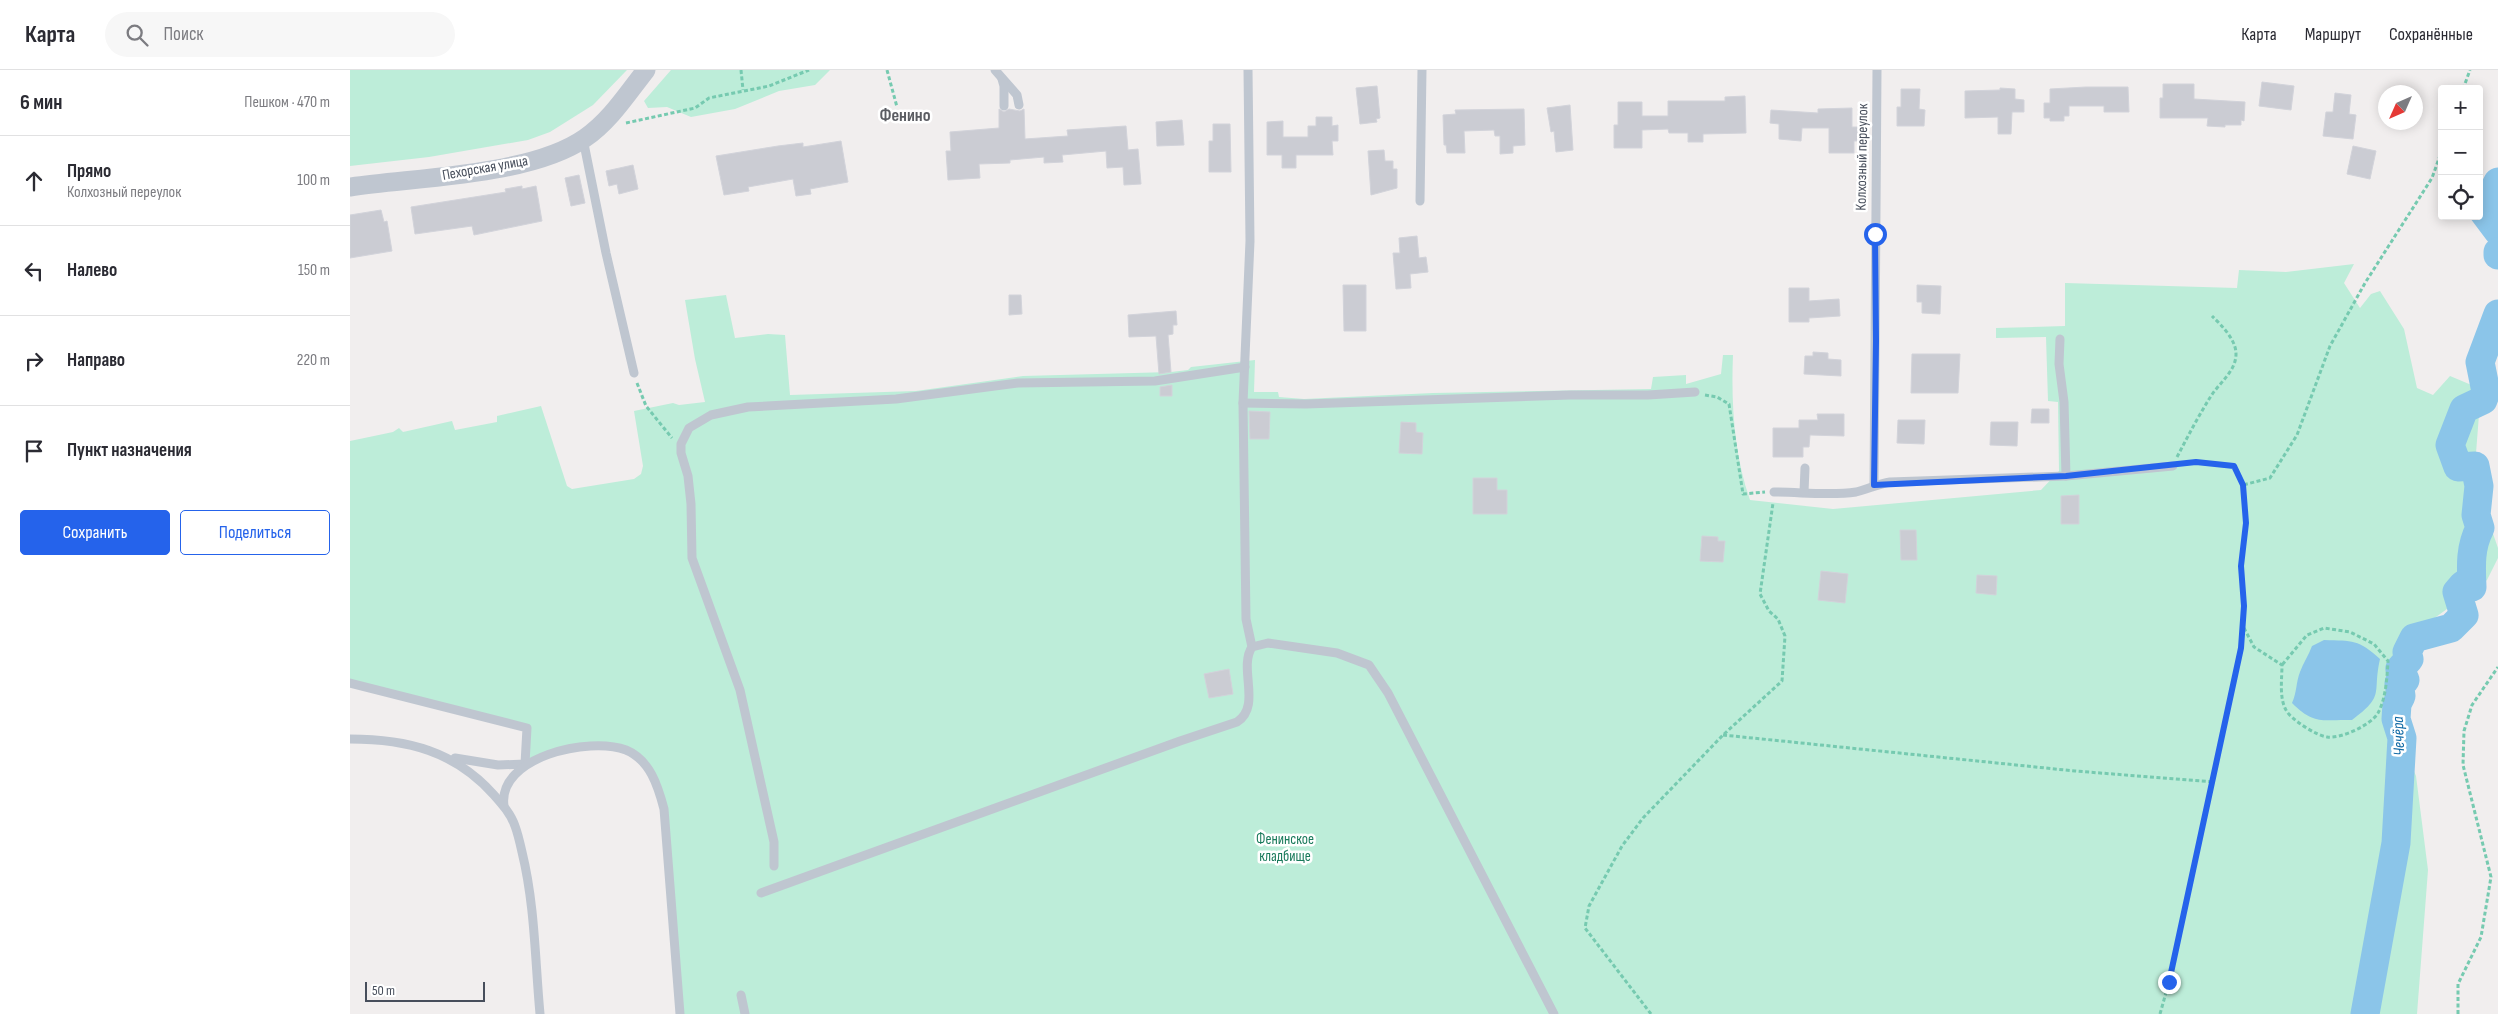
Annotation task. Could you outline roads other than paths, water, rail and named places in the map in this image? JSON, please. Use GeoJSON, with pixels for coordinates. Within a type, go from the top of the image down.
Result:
{"type":"FeatureCollection","features":[{"type":"Feature","properties":{"kind":"street","name":"Пехорская улица"},"geometry":{"type":"LineString","coordinates":[[350,188],[512,165],[541,157],[583,139],[603,122],[646,70]]}},
{"type":"Feature","properties":{"kind":"lane"},"geometry":{"type":"LineString","coordinates":[[996,70],[1018,95],[1019,105]]}},
{"type":"Feature","properties":{"kind":"lane"},"geometry":{"type":"LineString","coordinates":[[1248,70],[1250,241],[1243,403],[1246,619],[1252,647]]}},
{"type":"Feature","properties":{"kind":"lane"},"geometry":{"type":"LineString","coordinates":[[1420,201],[1422,70]]}},
{"type":"Feature","properties":{"kind":"lane","name":"Колхозный переулок"},"geometry":{"type":"LineString","coordinates":[[1874,485],[1877,70]]}},
{"type":"Feature","properties":{"kind":"lane"},"geometry":{"type":"LineString","coordinates":[[1002,79],[1004,106]]}},
{"type":"Feature","properties":{"kind":"lane"},"geometry":{"type":"LineString","coordinates":[[583,139],[606,253],[634,373]]}},
{"type":"Feature","properties":{"kind":"lane"},"geometry":{"type":"LineString","coordinates":[[2060,339],[2059,364],[2064,402],[2066,476]]}},
{"type":"Feature","properties":{"kind":"lane"},"geometry":{"type":"LineString","coordinates":[[774,866],[774,842],[740,690],[692,558],[691,504],[688,476],[681,453],[681,444],[689,428],[711,414],[731,409],[896,399],[1018,384],[1155,381],[1245,367]]}},
{"type":"Feature","properties":{"kind":"lane"},"geometry":{"type":"LineString","coordinates":[[1243,403],[1306,404],[1570,395],[1648,396],[1695,392]]}},
{"type":"Feature","properties":{"kind":"lane"},"geometry":{"type":"LineString","coordinates":[[1774,492],[1858,491],[1874,485],[2066,476],[2173,466]]}},
{"type":"Feature","properties":{"kind":"lane"},"geometry":{"type":"LineString","coordinates":[[1804,492],[1805,468]]}},
{"type":"Feature","properties":{"kind":"lane"},"geometry":{"type":"LineString","coordinates":[[762,893],[1243,719],[1248,710],[1247,655],[1252,647],[1268,643],[1337,653],[1369,665],[1388,693],[1554,1014]]}},
{"type":"Feature","properties":{"kind":"lane"},"geometry":{"type":"LineString","coordinates":[[350,683],[527,728],[525,764],[506,785],[502,796],[504,806]]}},
{"type":"Feature","properties":{"kind":"lane"},"geometry":{"type":"LineString","coordinates":[[350,739],[376,739],[413,746],[448,757],[484,763],[525,764],[567,750],[588,746],[626,750],[640,759],[652,773],[658,786],[664,809],[680,1014]]}},
{"type":"Feature","properties":{"kind":"lane"},"geometry":{"type":"LineString","coordinates":[[448,757],[481,781],[504,806],[515,826],[529,882],[540,1014]]}},
{"type":"Feature","properties":{"kind":"lane"},"geometry":{"type":"LineString","coordinates":[[742,995],[745,1014]]}},
{"type":"Feature","properties":{"kind":"water"},"geometry":{"type":"Polygon","coordinates":[[[2324,640],[2355,642],[2380,659],[2374,699],[2363,712],[2352,720],[2320,720],[2307,715],[2292,703],[2300,672],[2312,646],[2324,640]]]}},
{"type":"Feature","properties":{"kind":"waterway","name":"Чечёра"},"geometry":{"type":"LineString","coordinates":[[2498,182],[2483,211],[2498,231]]}},
{"type":"Feature","properties":{"kind":"waterway","name":"Чечёра"},"geometry":{"type":"LineString","coordinates":[[2365,1014],[2396,843],[2402,738],[2396,719],[2397,704],[2401,696],[2399,683],[2405,680],[2400,669],[2409,659],[2407,652],[2414,638],[2451,628],[2464,615],[2457,592],[2463,585],[2472,587],[2471,564],[2473,549],[2480,528],[2476,515],[2479,486],[2475,466],[2458,467],[2450,445],[2464,409],[2483,400],[2486,392],[2480,362],[2498,314]]}},
{"type":"Feature","properties":{"kind":"district","name":"Фенино"},"geometry":{"type":"Point","coordinates":[905,115]}},
{"type":"Feature","properties":{"kind":"park label","name":"Фенинское кладбище"},"geometry":{"type":"Point","coordinates":[1285,848]}}]}
